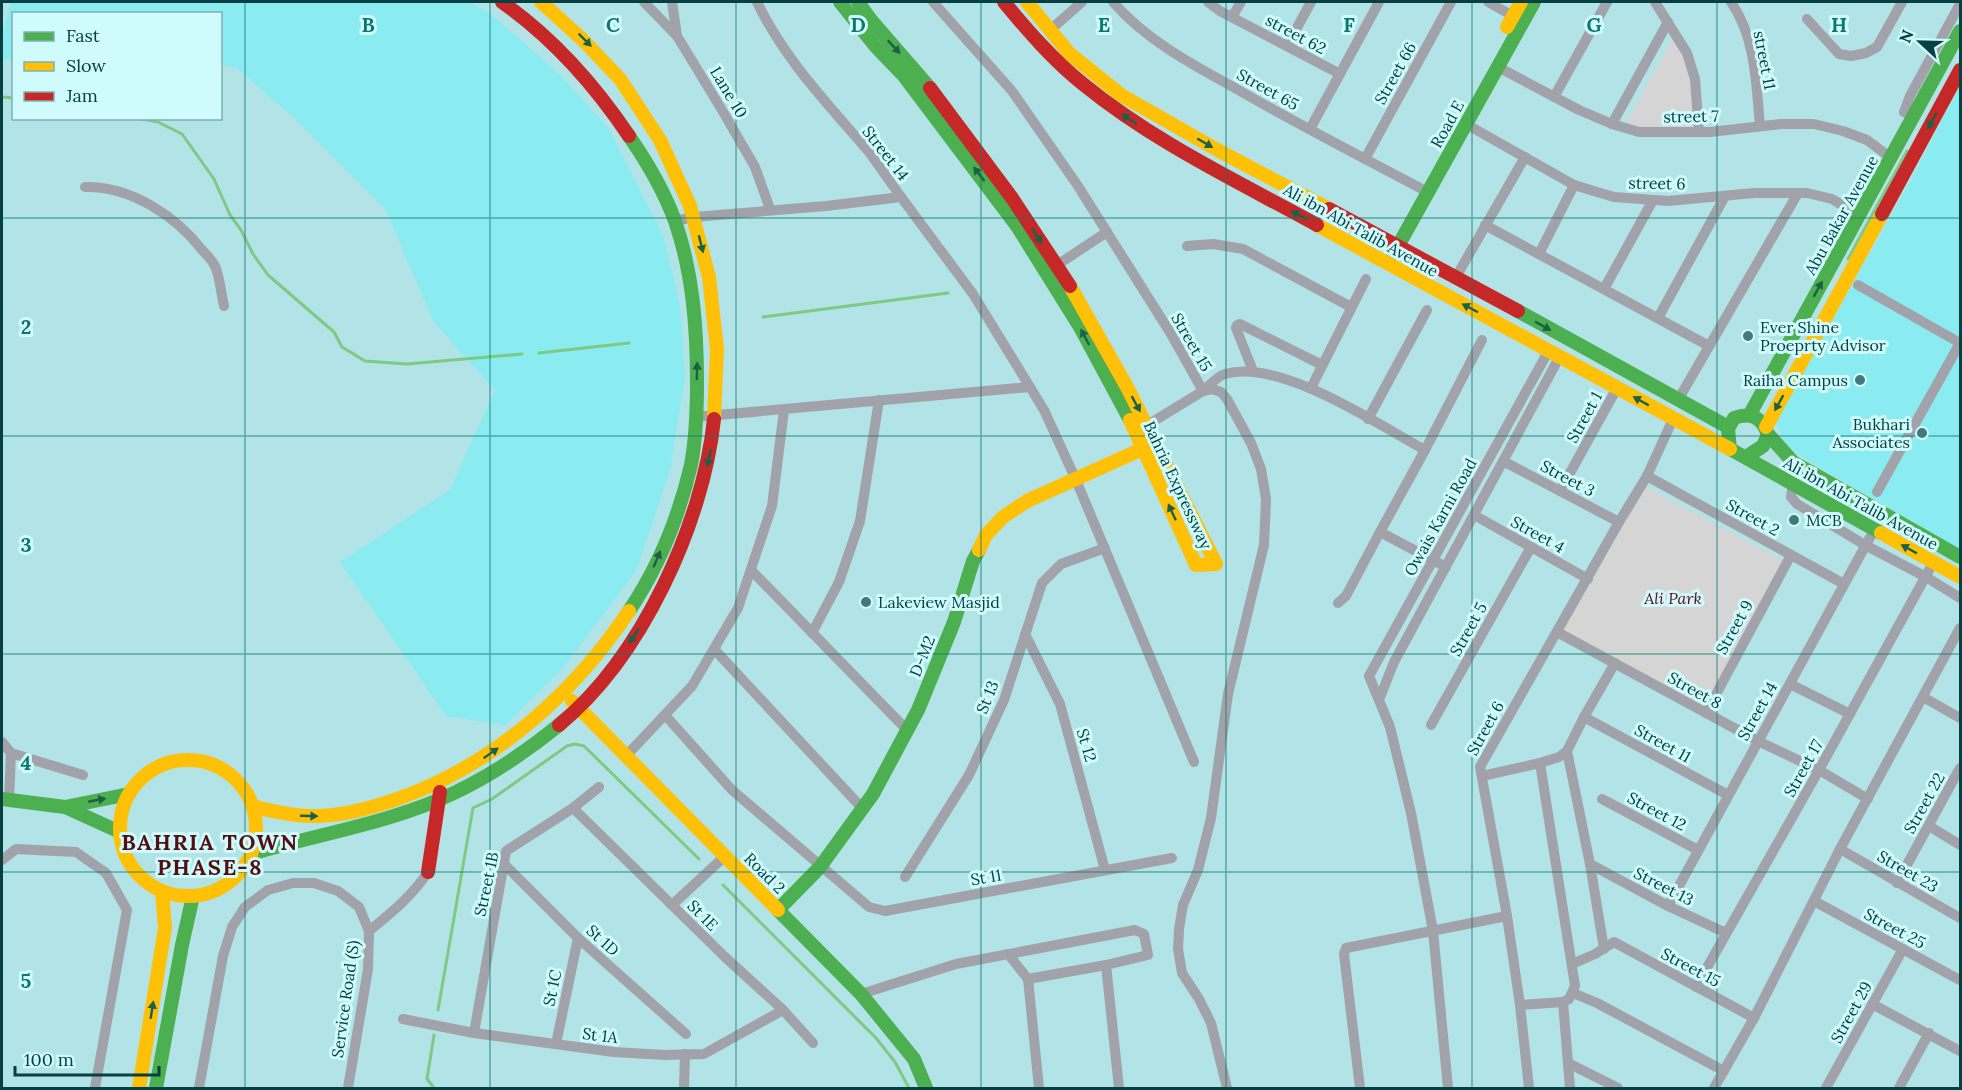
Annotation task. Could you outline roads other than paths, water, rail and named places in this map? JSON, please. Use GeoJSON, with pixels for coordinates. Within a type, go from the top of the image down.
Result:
{"type":"FeatureCollection","features":[{"type":"Feature","properties":{"kind":"main road"},"geometry":{"type":"LineString","coordinates":[[252,806],[297,816],[336,816],[400,798],[441,782],[483,759],[532,724],[563,693],[609,639],[648,581],[673,521],[691,463],[696,417],[698,340],[689,275],[675,221],[640,152],[617,117],[587,79],[549,39],[502,2]]}},
{"type":"Feature","properties":{"kind":"main road"},"geometry":{"type":"LineString","coordinates":[[251,854],[291,841],[360,825],[439,800],[498,769],[579,708],[612,667],[649,614],[679,555],[704,480],[715,416],[717,360],[715,317],[706,262],[694,217],[656,133],[621,81],[574,30],[541,2]]}},
{"type":"Feature","properties":{"kind":"main road","name":"Bahria Expressway"},"geometry":{"type":"LineString","coordinates":[[840,2],[903,76],[1017,226],[1141,429],[1156,442],[1216,564],[1196,565],[1143,449],[1141,429],[1074,291],[1027,219],[954,118],[913,67],[870,21],[858,2]]}},
{"type":"Feature","properties":{"kind":"main road","name":"Ali ibn Abi Talib Avenue"},"geometry":{"type":"LineString","coordinates":[[1004,2],[1035,40],[1082,84],[1156,137],[1730,449]]}},
{"type":"Feature","properties":{"kind":"main road","name":"Ali ibn Abi Talib Avenue"},"geometry":{"type":"LineString","coordinates":[[1027,2],[1069,53],[1121,94],[1221,152],[1728,427]]}},
{"type":"Feature","properties":{"kind":"main road","name":"Road E"},"geometry":{"type":"LineString","coordinates":[[1394,244],[1419,188],[1521,2]]}},
{"type":"Feature","properties":{"kind":"main road","name":"Road E"},"geometry":{"type":"LineString","coordinates":[[1384,261],[1466,124],[1534,2]]}},
{"type":"Feature","properties":{"kind":"main road","name":"Abu Bakar Avenue"},"geometry":{"type":"LineString","coordinates":[[1750,414],[1960,31]]}},
{"type":"Feature","properties":{"kind":"main road"},"geometry":{"type":"LineString","coordinates":[[1767,430],[1960,70]]}},
{"type":"Feature","properties":{"kind":"main road"},"geometry":{"type":"LineString","coordinates":[[1750,414],[1762,420],[1767,430],[1767,440],[1760,450],[1746,457],[1730,449],[1726,434],[1728,427],[1736,417],[1750,414]]}},
{"type":"Feature","properties":{"kind":"main road","name":"Ali ibn Abi Talib Avenue"},"geometry":{"type":"LineString","coordinates":[[1767,430],[1783,453],[1793,462],[1960,557]]}},
{"type":"Feature","properties":{"kind":"main road","name":"D-M2"},"geometry":{"type":"LineString","coordinates":[[778,910],[820,867],[873,794],[922,699],[954,622],[973,561],[986,535],[1003,517],[1027,501],[1156,442]]}},
{"type":"Feature","properties":{"kind":"main road","name":"Ali ibn Abi Talib Avenue"},"geometry":{"type":"LineString","coordinates":[[1746,457],[1960,577]]}},
{"type":"Feature","properties":{"kind":"main road","name":"Road 2"},"geometry":{"type":"LineString","coordinates":[[563,693],[861,994],[914,1059],[926,1089]]}},
{"type":"Feature","properties":{"kind":"main road"},"geometry":{"type":"LineString","coordinates":[[194,760],[223,770],[236,780],[252,806],[256,830],[251,854],[245,865],[228,883],[217,890],[193,896],[172,895],[145,882],[132,868],[126,857],[120,832],[123,806],[129,794],[150,771],[164,764],[194,760]]}},
{"type":"Feature","properties":{"kind":"main road"},"geometry":{"type":"LineString","coordinates":[[428,872],[441,782]]}},
{"type":"Feature","properties":{"kind":"main road"},"geometry":{"type":"LineString","coordinates":[[65,807],[129,794]]}},
{"type":"Feature","properties":{"kind":"main road"},"geometry":{"type":"LineString","coordinates":[[5,800],[65,807],[120,832]]}},
{"type":"Feature","properties":{"kind":"main road"},"geometry":{"type":"LineString","coordinates":[[139,1089],[165,928],[162,891]]}},
{"type":"Feature","properties":{"kind":"main road"},"geometry":{"type":"LineString","coordinates":[[156,1089],[193,896]]}},
{"type":"Feature","properties":{"kind":"street","name":"Lane 10"},"geometry":{"type":"LineString","coordinates":[[644,2],[677,36],[755,167],[770,209]]}},
{"type":"Feature","properties":{"kind":"street"},"geometry":{"type":"LineString","coordinates":[[672,2],[677,36]]}},
{"type":"Feature","properties":{"kind":"street","name":"Street 14"},"geometry":{"type":"LineString","coordinates":[[675,221],[694,217],[901,197],[870,155],[797,69],[770,28],[757,2]]}},
{"type":"Feature","properties":{"kind":"street","name":"Street 15"},"geometry":{"type":"LineString","coordinates":[[933,2],[1012,91],[1107,232],[1171,334],[1203,391],[1223,374],[1253,371],[1285,378],[1311,388],[1425,450]]}},
{"type":"Feature","properties":{"kind":"street"},"geometry":{"type":"LineString","coordinates":[[1049,31],[1082,2]]}},
{"type":"Feature","properties":{"kind":"street","name":"Street 65"},"geometry":{"type":"LineString","coordinates":[[1113,2],[1150,36],[1181,58],[1419,188]]}},
{"type":"Feature","properties":{"kind":"street","name":"street 62"},"geometry":{"type":"LineString","coordinates":[[1208,2],[1340,74]]}},
{"type":"Feature","properties":{"kind":"street"},"geometry":{"type":"LineString","coordinates":[[1232,17],[1241,2]]}},
{"type":"Feature","properties":{"kind":"street"},"geometry":{"type":"LineString","coordinates":[[1287,46],[1311,2]]}},
{"type":"Feature","properties":{"kind":"street"},"geometry":{"type":"LineString","coordinates":[[1310,129],[1379,2]]}},
{"type":"Feature","properties":{"kind":"street","name":"Street 66"},"geometry":{"type":"LineString","coordinates":[[1365,159],[1451,2]]}},
{"type":"Feature","properties":{"kind":"street"},"geometry":{"type":"LineString","coordinates":[[1488,2],[1513,15]]}},
{"type":"Feature","properties":{"kind":"street"},"geometry":{"type":"LineString","coordinates":[[1554,97],[1607,2]]}},
{"type":"Feature","properties":{"kind":"street"},"geometry":{"type":"LineString","coordinates":[[1655,2],[1687,53],[1695,79],[1699,132]]}},
{"type":"Feature","properties":{"kind":"street","name":"street 11"},"geometry":{"type":"LineString","coordinates":[[1731,2],[1740,14],[1750,45],[1760,126]]}},
{"type":"Feature","properties":{"kind":"street"},"geometry":{"type":"LineString","coordinates":[[1807,19],[1839,54],[1851,56],[1866,53],[1877,47],[1902,2]]}},
{"type":"Feature","properties":{"kind":"street"},"geometry":{"type":"LineString","coordinates":[[1913,117],[1905,112],[1910,96],[1960,4]]}},
{"type":"Feature","properties":{"kind":"street"},"geometry":{"type":"LineString","coordinates":[[1612,124],[1668,22]]}},
{"type":"Feature","properties":{"kind":"street","name":"street 7"},"geometry":{"type":"LineString","coordinates":[[1498,67],[1612,124],[1639,132],[1699,132],[1781,124],[1814,124],[1843,131],[1867,141],[1891,158]]}},
{"type":"Feature","properties":{"kind":"street","name":"street 6"},"geometry":{"type":"LineString","coordinates":[[1466,124],[1574,185],[1614,197],[1668,201],[1754,193],[1798,193],[1832,199],[1859,214]]}},
{"type":"Feature","properties":{"kind":"street"},"geometry":{"type":"LineString","coordinates":[[1455,277],[1525,158]]}},
{"type":"Feature","properties":{"kind":"street"},"geometry":{"type":"LineString","coordinates":[[1539,254],[1574,185]]}},
{"type":"Feature","properties":{"kind":"street"},"geometry":{"type":"LineString","coordinates":[[85,187],[102,186],[133,196],[166,215],[193,239],[215,266],[224,306]]}},
{"type":"Feature","properties":{"kind":"street"},"geometry":{"type":"LineString","coordinates":[[1678,400],[1798,193]]}},
{"type":"Feature","properties":{"kind":"street"},"geometry":{"type":"LineString","coordinates":[[1658,318],[1725,196]]}},
{"type":"Feature","properties":{"kind":"street"},"geometry":{"type":"LineString","coordinates":[[901,197],[973,294],[1044,410],[1076,480],[1194,762]]}},
{"type":"Feature","properties":{"kind":"street"},"geometry":{"type":"LineString","coordinates":[[1604,289],[1653,200]]}},
{"type":"Feature","properties":{"kind":"street"},"geometry":{"type":"LineString","coordinates":[[1485,225],[1709,346]]}},
{"type":"Feature","properties":{"kind":"street"},"geometry":{"type":"LineString","coordinates":[[1057,265],[1107,232]]}},
{"type":"Feature","properties":{"kind":"street"},"geometry":{"type":"LineString","coordinates":[[1187,246],[1213,244],[1243,249],[1351,307]]}},
{"type":"Feature","properties":{"kind":"street"},"geometry":{"type":"LineString","coordinates":[[1311,388],[1366,279]]}},
{"type":"Feature","properties":{"kind":"street"},"geometry":{"type":"LineString","coordinates":[[1858,285],[1960,343],[1877,492]]}},
{"type":"Feature","properties":{"kind":"street"},"geometry":{"type":"LineString","coordinates":[[1368,419],[1427,310]]}},
{"type":"Feature","properties":{"kind":"street"},"geometry":{"type":"LineString","coordinates":[[1253,371],[1236,328],[1240,324],[1322,365]]}},
{"type":"Feature","properties":{"kind":"street"},"geometry":{"type":"LineString","coordinates":[[1338,603],[1346,596],[1482,340]]}},
{"type":"Feature","properties":{"kind":"street","name":"Owais Karni Road"},"geometry":{"type":"LineString","coordinates":[[1379,700],[1394,662],[1503,461],[1554,353]]}},
{"type":"Feature","properties":{"kind":"street","name":"Owais Karni Road"},"geometry":{"type":"LineString","coordinates":[[1448,1089],[1433,931],[1411,813],[1390,726],[1369,676],[1554,353]]}},
{"type":"Feature","properties":{"kind":"street"},"geometry":{"type":"LineString","coordinates":[[696,417],[1030,387]]}},
{"type":"Feature","properties":{"kind":"street","name":"Street 1"},"geometry":{"type":"LineString","coordinates":[[1560,491],[1617,388]]}},
{"type":"Feature","properties":{"kind":"street"},"geometry":{"type":"LineString","coordinates":[[1141,429],[1203,391],[1212,389],[1221,393],[1227,399],[1251,443],[1261,469],[1266,499],[1264,545],[1228,694],[1211,818],[1198,870],[1183,905],[1179,929],[1178,949],[1182,973],[1211,1023],[1227,1089]]}},
{"type":"Feature","properties":{"kind":"street"},"geometry":{"type":"LineString","coordinates":[[812,633],[839,582],[860,521],[879,400]]}},
{"type":"Feature","properties":{"kind":"street"},"geometry":{"type":"LineString","coordinates":[[626,756],[692,686],[738,608],[772,506],[784,410]]}},
{"type":"Feature","properties":{"kind":"street","name":"Street 6"},"geometry":{"type":"LineString","coordinates":[[1529,1089],[1507,916],[1480,767],[1647,476],[1673,419]]}},
{"type":"Feature","properties":{"kind":"street","name":"Street 3"},"geometry":{"type":"LineString","coordinates":[[1503,461],[1619,522]]}},
{"type":"Feature","properties":{"kind":"street","name":"Street 2"},"geometry":{"type":"LineString","coordinates":[[1647,476],[1844,584]]}},
{"type":"Feature","properties":{"kind":"street"},"geometry":{"type":"LineString","coordinates":[[1793,485],[1791,497],[1797,504],[1960,598]]}},
{"type":"Feature","properties":{"kind":"street","name":"Street 4"},"geometry":{"type":"LineString","coordinates":[[1474,515],[1588,579]]}},
{"type":"Feature","properties":{"kind":"street","name":"Street 14"},"geometry":{"type":"LineString","coordinates":[[1668,906],[1874,530]]}},
{"type":"Feature","properties":{"kind":"street"},"geometry":{"type":"LineString","coordinates":[[1380,532],[1446,567]]}},
{"type":"Feature","properties":{"kind":"street","name":"Street 5"},"geometry":{"type":"LineString","coordinates":[[1431,725],[1531,547]]}},
{"type":"Feature","properties":{"kind":"street","name":"St 13"},"geometry":{"type":"LineString","coordinates":[[905,877],[969,775],[1004,700],[1042,583],[1061,564],[1105,549]]}},
{"type":"Feature","properties":{"kind":"street","name":"Street 9"},"geometry":{"type":"LineString","coordinates":[[1706,713],[1791,555]]}},
{"type":"Feature","properties":{"kind":"street","name":"Street 17"},"geometry":{"type":"LineString","coordinates":[[1696,987],[1820,770],[1933,563]]}},
{"type":"Feature","properties":{"kind":"street"},"geometry":{"type":"LineString","coordinates":[[750,570],[907,730]]}},
{"type":"Feature","properties":{"kind":"street"},"geometry":{"type":"LineString","coordinates":[[1714,1089],[1754,1018],[1840,849],[1923,697],[1956,646],[1960,628]]}},
{"type":"Feature","properties":{"kind":"street","name":"Street 8"},"geometry":{"type":"LineString","coordinates":[[1557,632],[1758,741],[1820,770],[1868,799]]}},
{"type":"Feature","properties":{"kind":"street","name":"St 12"},"geometry":{"type":"LineString","coordinates":[[1025,634],[1060,704],[1105,870]]}},
{"type":"Feature","properties":{"kind":"street"},"geometry":{"type":"LineString","coordinates":[[714,649],[862,808]]}},
{"type":"Feature","properties":{"kind":"street"},"geometry":{"type":"LineString","coordinates":[[1482,776],[1540,763],[1567,752],[1615,663]]}},
{"type":"Feature","properties":{"kind":"street"},"geometry":{"type":"LineString","coordinates":[[1790,684],[1850,714]]}},
{"type":"Feature","properties":{"kind":"street"},"geometry":{"type":"LineString","coordinates":[[1923,697],[1960,718]]}},
{"type":"Feature","properties":{"kind":"street","name":"St 11"},"geometry":{"type":"LineString","coordinates":[[665,715],[732,790],[869,907],[885,911],[1172,858]]}},
{"type":"Feature","properties":{"kind":"street","name":"Street 11"},"geometry":{"type":"LineString","coordinates":[[1584,717],[1728,795]]}},
{"type":"Feature","properties":{"kind":"street"},"geometry":{"type":"LineString","coordinates":[[2,742],[11,753],[83,776]]}},
{"type":"Feature","properties":{"kind":"street"},"geometry":{"type":"LineString","coordinates":[[1567,752],[1590,864],[1604,948],[1572,964]]}},
{"type":"Feature","properties":{"kind":"street"},"geometry":{"type":"LineString","coordinates":[[5,800],[11,753]]}},
{"type":"Feature","properties":{"kind":"street"},"geometry":{"type":"LineString","coordinates":[[1520,1005],[1563,1002],[1573,993],[1575,986],[1540,763]]}},
{"type":"Feature","properties":{"kind":"street","name":"Street 22"},"geometry":{"type":"LineString","coordinates":[[1897,883],[1960,768]]}},
{"type":"Feature","properties":{"kind":"street","name":"Street 1B"},"geometry":{"type":"LineString","coordinates":[[474,1033],[506,850],[573,808],[599,787]]}},
{"type":"Feature","properties":{"kind":"street","name":"Street 12"},"geometry":{"type":"LineString","coordinates":[[1602,799],[1698,850]]}},
{"type":"Feature","properties":{"kind":"street","name":"St 1E"},"geometry":{"type":"LineString","coordinates":[[573,808],[725,957],[783,1010],[813,1044]]}},
{"type":"Feature","properties":{"kind":"street"},"geometry":{"type":"LineString","coordinates":[[1929,826],[1960,845]]}},
{"type":"Feature","properties":{"kind":"street"},"geometry":{"type":"LineString","coordinates":[[2,860],[16,849],[76,852],[106,873],[127,910],[95,1089]]}},
{"type":"Feature","properties":{"kind":"street","name":"Street 23"},"geometry":{"type":"LineString","coordinates":[[1840,849],[1960,918]]}},
{"type":"Feature","properties":{"kind":"street"},"geometry":{"type":"LineString","coordinates":[[672,905],[725,856]]}},
{"type":"Feature","properties":{"kind":"street","name":"St 1D"},"geometry":{"type":"LineString","coordinates":[[504,864],[578,938],[686,1034]]}},
{"type":"Feature","properties":{"kind":"street","name":"Street 13"},"geometry":{"type":"LineString","coordinates":[[1590,864],[1668,906],[1726,933]]}},
{"type":"Feature","properties":{"kind":"street"},"geometry":{"type":"LineString","coordinates":[[369,931],[397,909],[428,872]]}},
{"type":"Feature","properties":{"kind":"street","name":"Service Road (S)"},"geometry":{"type":"LineString","coordinates":[[199,1089],[223,956],[232,927],[245,907],[268,890],[292,883],[314,883],[338,891],[359,908],[369,931],[368,969],[348,1089]]}},
{"type":"Feature","properties":{"kind":"street","name":"Street 25"},"geometry":{"type":"LineString","coordinates":[[1814,901],[1960,980]]}},
{"type":"Feature","properties":{"kind":"street"},"geometry":{"type":"LineString","coordinates":[[1360,1089],[1344,954],[1347,948],[1507,916]]}},
{"type":"Feature","properties":{"kind":"street"},"geometry":{"type":"LineString","coordinates":[[861,994],[956,964],[1135,930],[1144,934],[1148,955],[1028,979]]}},
{"type":"Feature","properties":{"kind":"street","name":"St 1C"},"geometry":{"type":"LineString","coordinates":[[556,1044],[578,938]]}},
{"type":"Feature","properties":{"kind":"street","name":"Street 15"},"geometry":{"type":"LineString","coordinates":[[1604,948],[1614,942],[1754,1018]]}},
{"type":"Feature","properties":{"kind":"street","name":"Street 29"},"geometry":{"type":"LineString","coordinates":[[1826,1089],[1903,949]]}},
{"type":"Feature","properties":{"kind":"street"},"geometry":{"type":"LineString","coordinates":[[1008,954],[1028,979],[1039,1089]]}},
{"type":"Feature","properties":{"kind":"street"},"geometry":{"type":"LineString","coordinates":[[1106,965],[1119,1089]]}},
{"type":"Feature","properties":{"kind":"street"},"geometry":{"type":"LineString","coordinates":[[1573,993],[1597,1003],[1724,1071]]}},
{"type":"Feature","properties":{"kind":"street"},"geometry":{"type":"LineString","coordinates":[[1563,1002],[1570,1089]]}},
{"type":"Feature","properties":{"kind":"street"},"geometry":{"type":"LineString","coordinates":[[1872,1004],[1960,1051]]}},
{"type":"Feature","properties":{"kind":"street","name":"St 1A"},"geometry":{"type":"LineString","coordinates":[[404,1019],[474,1033],[614,1052],[704,1054],[783,1010]]}},
{"type":"Feature","properties":{"kind":"street"},"geometry":{"type":"LineString","coordinates":[[1899,1089],[1929,1033]]}},
{"type":"Feature","properties":{"kind":"street"},"geometry":{"type":"LineString","coordinates":[[684,1089],[685,1054]]}},
{"type":"Feature","properties":{"kind":"street"},"geometry":{"type":"LineString","coordinates":[[1568,1063],[1618,1089]]}},
{"type":"Feature","properties":{"kind":"waterway"},"geometry":{"type":"LineString","coordinates":[[2,97],[12,98]]}},
{"type":"Feature","properties":{"kind":"waterway"},"geometry":{"type":"LineString","coordinates":[[148,120],[158,122],[182,134],[214,179],[230,215],[268,275],[334,332],[342,347],[365,361],[407,364],[522,354]]}},
{"type":"Feature","properties":{"kind":"waterway"},"geometry":{"type":"LineString","coordinates":[[1848,259],[1907,151]]}},
{"type":"Feature","properties":{"kind":"waterway"},"geometry":{"type":"LineString","coordinates":[[763,317],[948,293]]}},
{"type":"Feature","properties":{"kind":"waterway"},"geometry":{"type":"LineString","coordinates":[[539,353],[629,343]]}},
{"type":"Feature","properties":{"kind":"waterway"},"geometry":{"type":"LineString","coordinates":[[438,1010],[473,808],[492,799],[567,746],[575,744],[584,746],[699,859]]}},
{"type":"Feature","properties":{"kind":"waterway"},"geometry":{"type":"LineString","coordinates":[[723,885],[876,1038],[895,1062],[909,1088]]}},
{"type":"Feature","properties":{"kind":"waterway"},"geometry":{"type":"LineString","coordinates":[[434,1035],[427,1079],[434,1088]]}},
{"type":"Feature","properties":{"kind":"place","name":"Ever Shine Proeprty Advisor"},"geometry":{"type":"Point","coordinates":[1748,336]}},
{"type":"Feature","properties":{"kind":"place","name":"Raiha Campus"},"geometry":{"type":"Point","coordinates":[1860,380]}},
{"type":"Feature","properties":{"kind":"place","name":"Bukhari Associates"},"geometry":{"type":"Point","coordinates":[1922,433]}},
{"type":"Feature","properties":{"kind":"place","name":"MCB"},"geometry":{"type":"Point","coordinates":[1794,520]}},
{"type":"Feature","properties":{"kind":"place","name":"Lakeview Masjid"},"geometry":{"type":"Point","coordinates":[866,602]}},
{"type":"Feature","properties":{"kind":"district","name":"BAHRIA TOWN PHASE-8"},"geometry":{"type":"Point","coordinates":[210,854]}},
{"type":"Feature","properties":{"kind":"park label","name":"Ali Park"},"geometry":{"type":"Point","coordinates":[1673,598]}}]}
